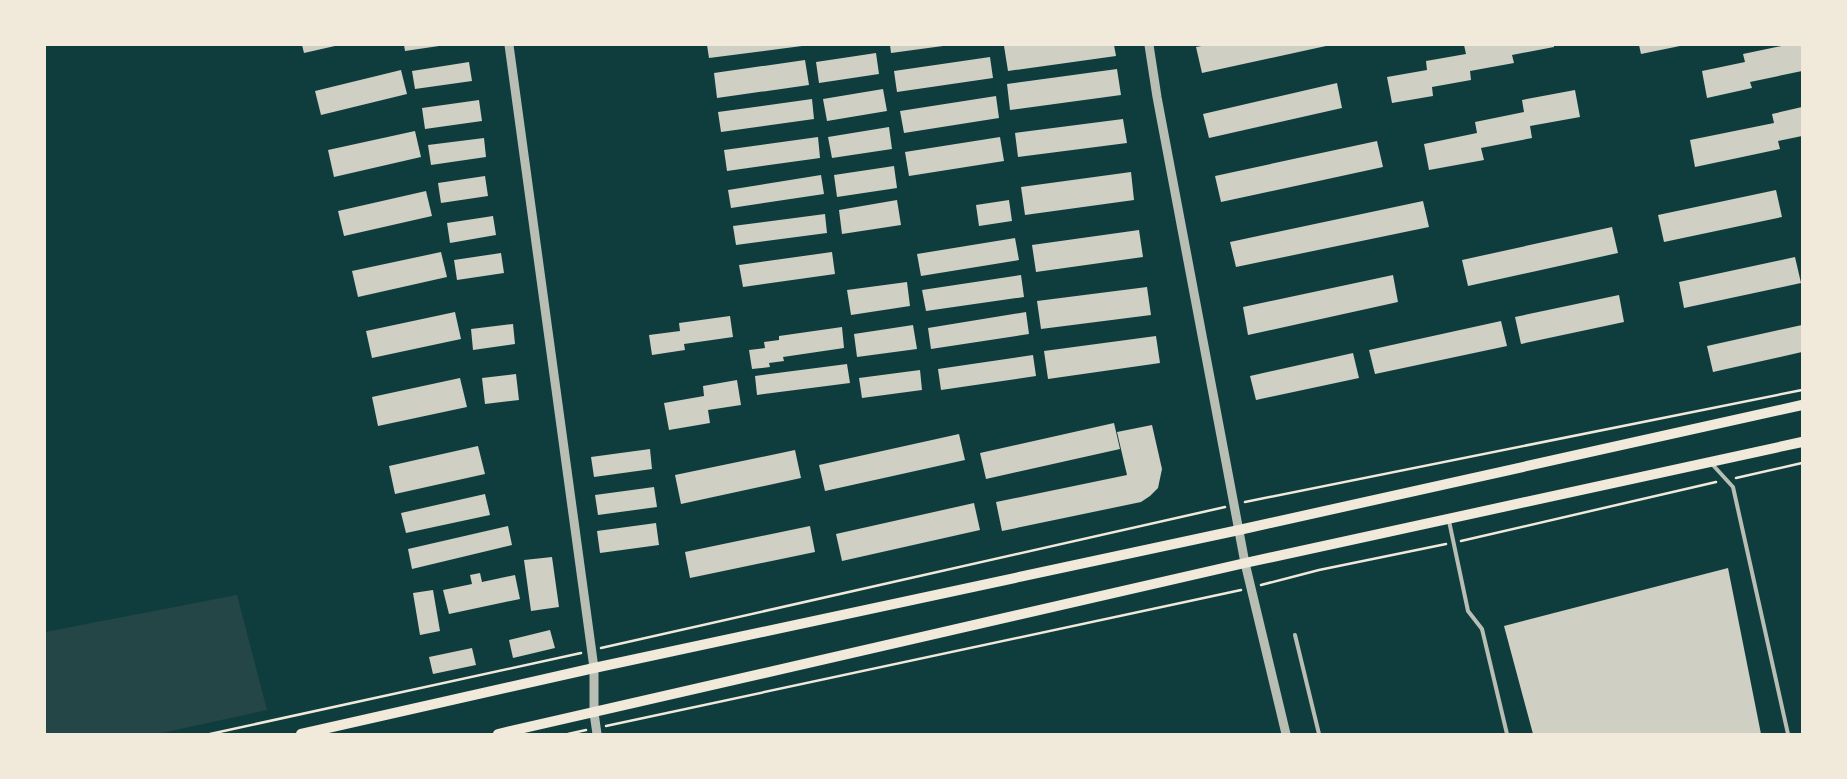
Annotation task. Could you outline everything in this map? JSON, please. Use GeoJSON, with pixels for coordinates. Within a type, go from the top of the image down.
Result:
{"type":"FeatureCollection","features":[{"type":"Feature","properties":{"kind":"main road"},"geometry":{"type":"LineString","coordinates":[[301,734],[594,668],[1239,530],[1802,405]]}},
{"type":"Feature","properties":{"kind":"main road"},"geometry":{"type":"LineString","coordinates":[[498,734],[1245,563],[1802,442]]}},
{"type":"Feature","properties":{"kind":"street"},"geometry":{"type":"LineString","coordinates":[[509,45],[594,668],[596,731]]}},
{"type":"Feature","properties":{"kind":"street"},"geometry":{"type":"LineString","coordinates":[[1149,45],[1157,97],[1245,563],[1286,734]]}},
{"type":"Feature","properties":{"kind":"lane"},"geometry":{"type":"LineString","coordinates":[[1709,462],[1733,487],[1788,734]]}},
{"type":"Feature","properties":{"kind":"lane"},"geometry":{"type":"LineString","coordinates":[[1448,519],[1468,610],[1482,629],[1507,734]]}},
{"type":"Feature","properties":{"kind":"lane"},"geometry":{"type":"LineString","coordinates":[[1295,635],[1319,734]]}},
{"type":"Feature","properties":{"kind":"path"},"geometry":{"type":"LineString","coordinates":[[210,734],[591,650],[1234,504],[1802,390]]}},
{"type":"Feature","properties":{"kind":"path"},"geometry":{"type":"LineString","coordinates":[[568,734],[596,731],[1251,588],[1320,570],[1454,542],[1802,463]]}},
{"type":"Feature","properties":{"kind":"shaded area"},"geometry":{"type":"Polygon","coordinates":[[[237,595],[267,710],[157,734],[45,734],[45,632],[237,595]]]}},
{"type":"Feature","properties":{"kind":"building"},"geometry":{"type":"Polygon","coordinates":[[[302,45],[335,45],[335,46],[304,53],[302,45]]]}},
{"type":"Feature","properties":{"kind":"building"},"geometry":{"type":"Polygon","coordinates":[[[404,45],[439,45],[439,46],[405,51],[404,45]]]}},
{"type":"Feature","properties":{"kind":"building"},"geometry":{"type":"Polygon","coordinates":[[[707,45],[802,45],[802,46],[709,58],[707,45]]]}},
{"type":"Feature","properties":{"kind":"building"},"geometry":{"type":"Polygon","coordinates":[[[890,45],[943,45],[943,46],[891,53],[890,45]]]}},
{"type":"Feature","properties":{"kind":"building"},"geometry":{"type":"Polygon","coordinates":[[[1114,45],[1116,56],[1008,71],[1004,46],[1114,45]]]}},
{"type":"Feature","properties":{"kind":"building"},"geometry":{"type":"Polygon","coordinates":[[[1207,45],[1326,46],[1202,73],[1196,47],[1207,45]]]}},
{"type":"Feature","properties":{"kind":"building"},"geometry":{"type":"Polygon","coordinates":[[[1464,45],[1554,45],[1554,47],[1512,55],[1514,63],[1470,71],[1471,80],[1432,87],[1433,96],[1392,103],[1387,77],[1427,70],[1426,61],[1466,54],[1464,45]]]}},
{"type":"Feature","properties":{"kind":"building"},"geometry":{"type":"Polygon","coordinates":[[[1639,45],[1680,45],[1680,46],[1641,54],[1639,45]]]}},
{"type":"Feature","properties":{"kind":"building"},"geometry":{"type":"Polygon","coordinates":[[[1786,45],[1802,45],[1802,71],[1750,82],[1752,88],[1707,98],[1702,71],[1745,62],[1743,54],[1786,45]]]}},
{"type":"Feature","properties":{"kind":"building"},"geometry":{"type":"Polygon","coordinates":[[[876,53],[879,74],[819,83],[816,62],[876,53]]]}},
{"type":"Feature","properties":{"kind":"building"},"geometry":{"type":"Polygon","coordinates":[[[990,57],[993,78],[897,92],[894,71],[990,57]]]}},
{"type":"Feature","properties":{"kind":"building"},"geometry":{"type":"Polygon","coordinates":[[[805,60],[809,85],[717,98],[714,73],[805,60]]]}},
{"type":"Feature","properties":{"kind":"building"},"geometry":{"type":"Polygon","coordinates":[[[469,62],[472,81],[415,89],[412,71],[469,62]]]}},
{"type":"Feature","properties":{"kind":"building"},"geometry":{"type":"Polygon","coordinates":[[[1117,69],[1121,95],[1010,110],[1007,84],[1117,69]]]}},
{"type":"Feature","properties":{"kind":"building"},"geometry":{"type":"Polygon","coordinates":[[[401,70],[407,94],[321,115],[315,91],[401,70]]]}},
{"type":"Feature","properties":{"kind":"building"},"geometry":{"type":"Polygon","coordinates":[[[1337,83],[1342,108],[1209,138],[1203,114],[1337,83]]]}},
{"type":"Feature","properties":{"kind":"building"},"geometry":{"type":"Polygon","coordinates":[[[883,89],[887,111],[827,121],[823,99],[883,89]]]}},
{"type":"Feature","properties":{"kind":"building"},"geometry":{"type":"Polygon","coordinates":[[[1575,90],[1580,117],[1530,126],[1532,138],[1481,148],[1484,160],[1429,170],[1424,144],[1477,133],[1475,122],[1524,112],[1522,100],[1575,90]]]}},
{"type":"Feature","properties":{"kind":"building"},"geometry":{"type":"Polygon","coordinates":[[[996,96],[999,118],[904,133],[900,111],[996,96]]]}},
{"type":"Feature","properties":{"kind":"building"},"geometry":{"type":"Polygon","coordinates":[[[812,99],[814,119],[721,132],[718,112],[812,99]]]}},
{"type":"Feature","properties":{"kind":"building"},"geometry":{"type":"Polygon","coordinates":[[[479,100],[482,121],[425,129],[422,108],[479,100]]]}},
{"type":"Feature","properties":{"kind":"building"},"geometry":{"type":"Polygon","coordinates":[[[1802,107],[1802,136],[1778,141],[1780,149],[1695,167],[1690,140],[1774,123],[1772,114],[1802,107]]]}},
{"type":"Feature","properties":{"kind":"building"},"geometry":{"type":"Polygon","coordinates":[[[1123,119],[1127,143],[1018,157],[1015,133],[1123,119]]]}},
{"type":"Feature","properties":{"kind":"building"},"geometry":{"type":"Polygon","coordinates":[[[889,127],[892,149],[832,158],[828,137],[889,127]]]}},
{"type":"Feature","properties":{"kind":"building"},"geometry":{"type":"Polygon","coordinates":[[[415,131],[421,157],[334,177],[328,150],[415,131]]]}},
{"type":"Feature","properties":{"kind":"building"},"geometry":{"type":"Polygon","coordinates":[[[818,137],[820,158],[727,171],[724,150],[818,137]]]}},
{"type":"Feature","properties":{"kind":"building"},"geometry":{"type":"Polygon","coordinates":[[[1000,137],[1004,161],[909,176],[905,152],[1000,137]]]}},
{"type":"Feature","properties":{"kind":"building"},"geometry":{"type":"Polygon","coordinates":[[[484,138],[486,157],[431,165],[428,145],[484,138]]]}},
{"type":"Feature","properties":{"kind":"building"},"geometry":{"type":"Polygon","coordinates":[[[1377,141],[1383,167],[1221,202],[1215,176],[1377,141]]]}},
{"type":"Feature","properties":{"kind":"building"},"geometry":{"type":"Polygon","coordinates":[[[894,166],[897,188],[837,197],[834,175],[894,166]]]}},
{"type":"Feature","properties":{"kind":"building"},"geometry":{"type":"Polygon","coordinates":[[[1131,172],[1134,200],[1025,215],[1021,187],[1131,172]]]}},
{"type":"Feature","properties":{"kind":"building"},"geometry":{"type":"Polygon","coordinates":[[[821,175],[824,194],[731,208],[728,190],[821,175]]]}},
{"type":"Feature","properties":{"kind":"building"},"geometry":{"type":"Polygon","coordinates":[[[485,176],[488,196],[441,203],[438,183],[485,176]]]}},
{"type":"Feature","properties":{"kind":"building"},"geometry":{"type":"Polygon","coordinates":[[[1776,190],[1782,217],[1664,242],[1658,215],[1776,190]]]}},
{"type":"Feature","properties":{"kind":"building"},"geometry":{"type":"Polygon","coordinates":[[[426,191],[432,216],[344,236],[338,211],[426,191]]]}},
{"type":"Feature","properties":{"kind":"building"},"geometry":{"type":"Polygon","coordinates":[[[897,200],[901,225],[842,234],[839,210],[897,200]]]}},
{"type":"Feature","properties":{"kind":"building"},"geometry":{"type":"Polygon","coordinates":[[[1009,200],[1012,221],[979,226],[976,205],[1009,200]]]}},
{"type":"Feature","properties":{"kind":"building"},"geometry":{"type":"Polygon","coordinates":[[[1423,201],[1429,227],[1236,267],[1230,242],[1423,201]]]}},
{"type":"Feature","properties":{"kind":"building"},"geometry":{"type":"Polygon","coordinates":[[[825,214],[827,233],[736,245],[733,226],[825,214]]]}},
{"type":"Feature","properties":{"kind":"building"},"geometry":{"type":"Polygon","coordinates":[[[493,216],[496,235],[450,243],[447,223],[493,216]]]}},
{"type":"Feature","properties":{"kind":"building"},"geometry":{"type":"Polygon","coordinates":[[[1612,227],[1618,253],[1468,286],[1462,260],[1612,227]]]}},
{"type":"Feature","properties":{"kind":"building"},"geometry":{"type":"Polygon","coordinates":[[[1139,230],[1143,257],[1036,272],[1032,245],[1139,230]]]}},
{"type":"Feature","properties":{"kind":"building"},"geometry":{"type":"Polygon","coordinates":[[[1015,238],[1019,260],[921,276],[917,254],[1015,238]]]}},
{"type":"Feature","properties":{"kind":"building"},"geometry":{"type":"Polygon","coordinates":[[[441,252],[447,277],[358,297],[352,271],[441,252]]]}},
{"type":"Feature","properties":{"kind":"building"},"geometry":{"type":"Polygon","coordinates":[[[832,252],[835,274],[743,287],[739,265],[832,252]]]}},
{"type":"Feature","properties":{"kind":"building"},"geometry":{"type":"Polygon","coordinates":[[[501,253],[504,273],[457,280],[454,260],[501,253]]]}},
{"type":"Feature","properties":{"kind":"building"},"geometry":{"type":"Polygon","coordinates":[[[1795,257],[1801,283],[1684,308],[1679,282],[1795,257]]]}},
{"type":"Feature","properties":{"kind":"building"},"geometry":{"type":"Polygon","coordinates":[[[1021,275],[1024,297],[926,311],[922,290],[1021,275]]]}},
{"type":"Feature","properties":{"kind":"building"},"geometry":{"type":"Polygon","coordinates":[[[1393,275],[1398,302],[1248,335],[1243,307],[1393,275]]]}},
{"type":"Feature","properties":{"kind":"building"},"geometry":{"type":"Polygon","coordinates":[[[907,282],[910,306],[851,315],[847,290],[907,282]]]}},
{"type":"Feature","properties":{"kind":"building"},"geometry":{"type":"Polygon","coordinates":[[[1147,287],[1151,315],[1041,329],[1037,301],[1147,287]]]}},
{"type":"Feature","properties":{"kind":"building"},"geometry":{"type":"Polygon","coordinates":[[[1619,295],[1624,322],[1521,344],[1515,317],[1619,295]]]}},
{"type":"Feature","properties":{"kind":"building"},"geometry":{"type":"Polygon","coordinates":[[[455,312],[461,339],[372,358],[366,331],[455,312]]]}},
{"type":"Feature","properties":{"kind":"building"},"geometry":{"type":"Polygon","coordinates":[[[1026,312],[1029,334],[931,349],[928,328],[1026,312]]]}},
{"type":"Feature","properties":{"kind":"building"},"geometry":{"type":"Polygon","coordinates":[[[730,316],[733,337],[684,344],[685,350],[652,355],[649,335],[680,331],[679,323],[730,316]]]}},
{"type":"Feature","properties":{"kind":"building"},"geometry":{"type":"Polygon","coordinates":[[[1501,321],[1507,346],[1375,374],[1369,350],[1501,321]]]}},
{"type":"Feature","properties":{"kind":"building"},"geometry":{"type":"Polygon","coordinates":[[[513,324],[515,344],[473,350],[471,329],[513,324]]]}},
{"type":"Feature","properties":{"kind":"building"},"geometry":{"type":"Polygon","coordinates":[[[913,325],[917,349],[857,357],[854,334],[913,325]]]}},
{"type":"Feature","properties":{"kind":"building"},"geometry":{"type":"Polygon","coordinates":[[[1802,325],[1802,352],[1713,372],[1707,346],[1802,325]]]}},
{"type":"Feature","properties":{"kind":"building"},"geometry":{"type":"Polygon","coordinates":[[[842,327],[844,348],[783,357],[784,361],[769,363],[770,367],[752,369],[749,350],[765,348],[764,342],[779,340],[779,336],[842,327]]]}},
{"type":"Feature","properties":{"kind":"building"},"geometry":{"type":"Polygon","coordinates":[[[1156,336],[1160,363],[1048,379],[1044,351],[1156,336]]]}},
{"type":"Feature","properties":{"kind":"building"},"geometry":{"type":"Polygon","coordinates":[[[1353,353],[1359,378],[1256,400],[1250,376],[1353,353]]]}},
{"type":"Feature","properties":{"kind":"building"},"geometry":{"type":"Polygon","coordinates":[[[1033,355],[1036,376],[941,390],[938,369],[1033,355]]]}},
{"type":"Feature","properties":{"kind":"building"},"geometry":{"type":"Polygon","coordinates":[[[847,364],[850,383],[757,395],[755,376],[847,364]]]}},
{"type":"Feature","properties":{"kind":"building"},"geometry":{"type":"Polygon","coordinates":[[[920,370],[922,390],[862,398],[859,378],[920,370]]]}},
{"type":"Feature","properties":{"kind":"building"},"geometry":{"type":"Polygon","coordinates":[[[516,374],[519,400],[485,404],[482,378],[516,374]]]}},
{"type":"Feature","properties":{"kind":"building"},"geometry":{"type":"Polygon","coordinates":[[[460,378],[467,407],[378,426],[372,397],[460,378]]]}},
{"type":"Feature","properties":{"kind":"building"},"geometry":{"type":"Polygon","coordinates":[[[737,380],[741,405],[708,410],[710,423],[669,430],[664,403],[704,396],[703,386],[737,380]]]}},
{"type":"Feature","properties":{"kind":"building"},"geometry":{"type":"Polygon","coordinates":[[[1114,423],[1120,449],[986,479],[980,453],[1114,423]]]}},
{"type":"Feature","properties":{"kind":"building"},"geometry":{"type":"Polygon","coordinates":[[[1152,425],[1162,469],[1158,488],[1150,496],[1141,502],[1002,531],[996,502],[1127,475],[1117,432],[1152,425]]]}},
{"type":"Feature","properties":{"kind":"building"},"geometry":{"type":"Polygon","coordinates":[[[959,434],[965,460],[825,491],[819,465],[959,434]]]}},
{"type":"Feature","properties":{"kind":"building"},"geometry":{"type":"Polygon","coordinates":[[[478,446],[485,474],[395,494],[389,466],[478,446]]]}},
{"type":"Feature","properties":{"kind":"building"},"geometry":{"type":"Polygon","coordinates":[[[650,449],[652,469],[594,477],[591,457],[650,449]]]}},
{"type":"Feature","properties":{"kind":"building"},"geometry":{"type":"Polygon","coordinates":[[[795,450],[801,478],[681,504],[675,475],[795,450]]]}},
{"type":"Feature","properties":{"kind":"building"},"geometry":{"type":"Polygon","coordinates":[[[654,487],[657,507],[598,515],[595,495],[654,487]]]}},
{"type":"Feature","properties":{"kind":"building"},"geometry":{"type":"Polygon","coordinates":[[[485,494],[490,515],[406,533],[401,513],[485,494]]]}},
{"type":"Feature","properties":{"kind":"building"},"geometry":{"type":"Polygon","coordinates":[[[974,503],[980,530],[842,561],[836,534],[974,503]]]}},
{"type":"Feature","properties":{"kind":"building"},"geometry":{"type":"Polygon","coordinates":[[[656,523],[659,545],[600,553],[597,531],[656,523]]]}},
{"type":"Feature","properties":{"kind":"building"},"geometry":{"type":"Polygon","coordinates":[[[508,526],[512,545],[412,569],[408,549],[508,526]]]}},
{"type":"Feature","properties":{"kind":"building"},"geometry":{"type":"Polygon","coordinates":[[[810,526],[815,552],[690,578],[685,552],[810,526]]]}},
{"type":"Feature","properties":{"kind":"building"},"geometry":{"type":"Polygon","coordinates":[[[552,557],[559,607],[531,611],[524,560],[552,557]]]}},
{"type":"Feature","properties":{"kind":"building"},"geometry":{"type":"Polygon","coordinates":[[[1728,568],[1761,734],[1533,734],[1504,626],[1728,568]]]}},
{"type":"Feature","properties":{"kind":"building"},"geometry":{"type":"Polygon","coordinates":[[[480,573],[482,582],[515,575],[520,599],[449,614],[443,590],[472,584],[470,575],[480,573]]]}},
{"type":"Feature","properties":{"kind":"building"},"geometry":{"type":"Polygon","coordinates":[[[433,590],[440,631],[420,635],[413,593],[433,590]]]}},
{"type":"Feature","properties":{"kind":"building"},"geometry":{"type":"Polygon","coordinates":[[[550,630],[555,648],[513,658],[509,640],[550,630]]]}},
{"type":"Feature","properties":{"kind":"building"},"geometry":{"type":"Polygon","coordinates":[[[472,648],[476,665],[433,674],[429,657],[472,648]]]}}]}
